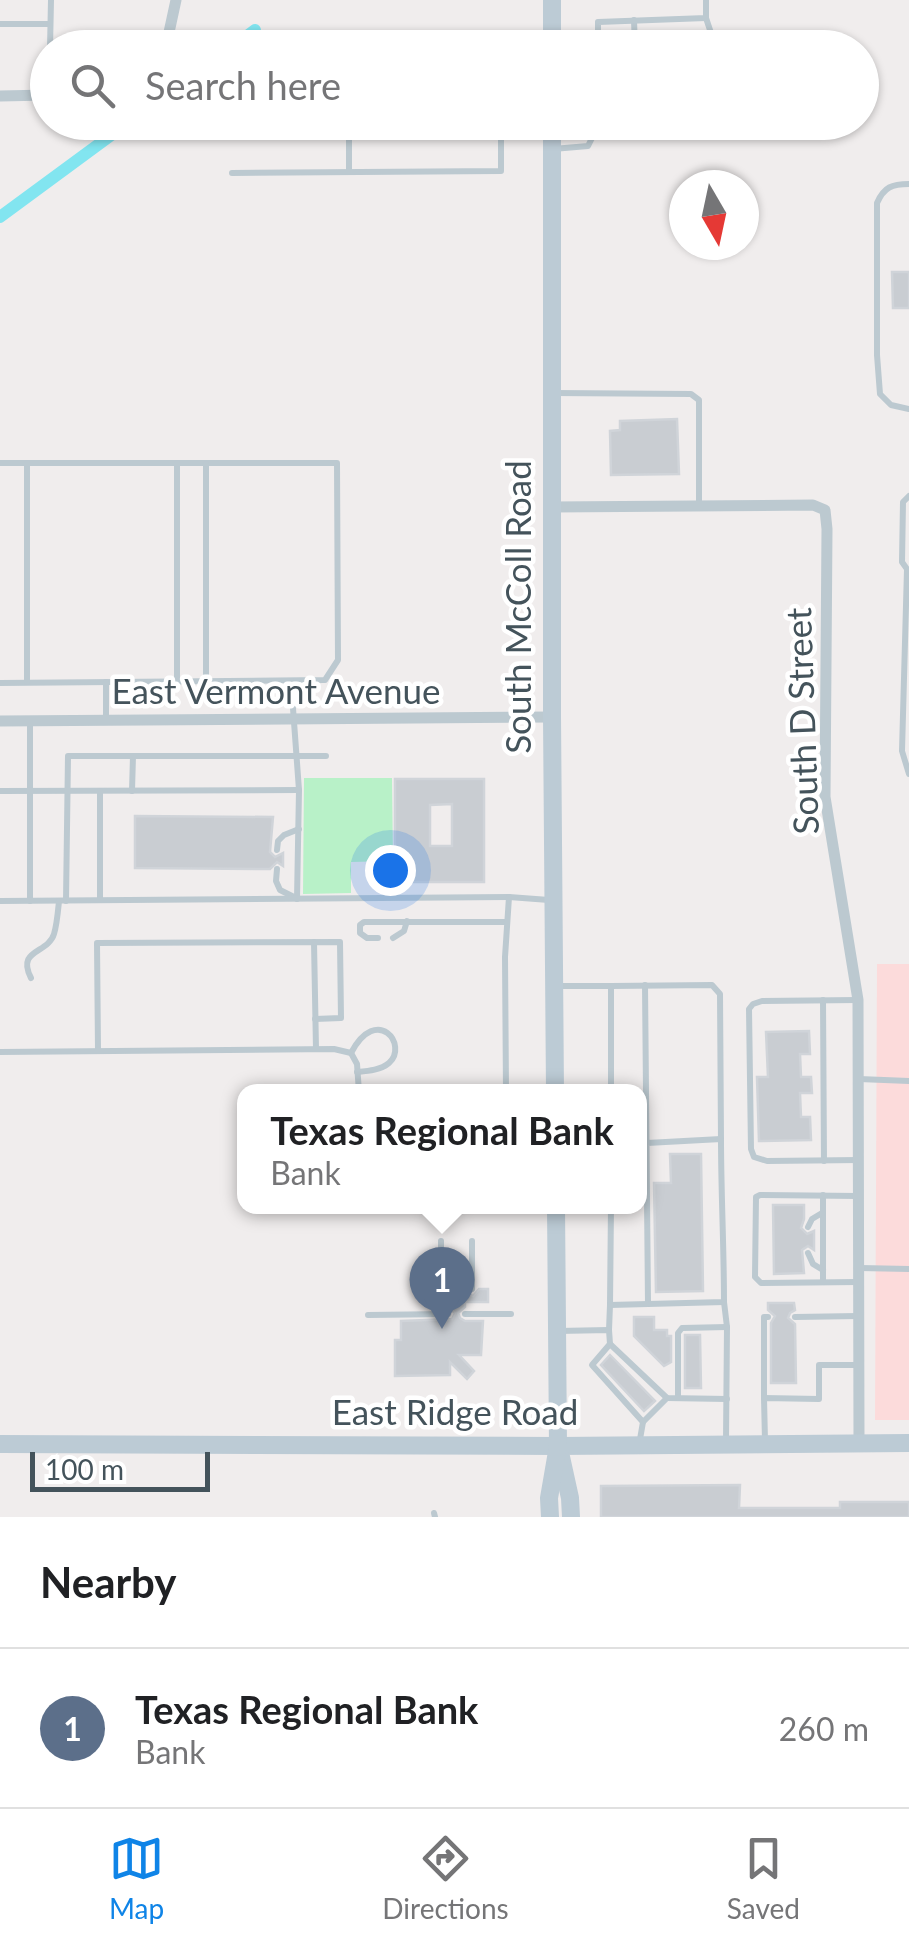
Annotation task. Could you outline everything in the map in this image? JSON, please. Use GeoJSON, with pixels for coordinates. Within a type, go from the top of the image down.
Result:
{"type":"FeatureCollection","features":[{"type":"Feature","properties":{"kind":"street"},"geometry":{"type":"LineString","coordinates":[[170,30],[176,0]]}},
{"type":"Feature","properties":{"kind":"street"},"geometry":{"type":"LineString","coordinates":[[552,0],[552,30]]}},
{"type":"Feature","properties":{"kind":"street"},"geometry":{"type":"LineString","coordinates":[[0,96],[30,95]]}},
{"type":"Feature","properties":{"kind":"street","name":"South McColl Road"},"geometry":{"type":"LineString","coordinates":[[552,140],[555,1084]]}},
{"type":"Feature","properties":{"kind":"street","name":"South D Street"},"geometry":{"type":"LineString","coordinates":[[552,507],[813,504],[825,510],[825,797],[858,1000],[859,1443]]}},
{"type":"Feature","properties":{"kind":"street","name":"East Vermont Avenue"},"geometry":{"type":"LineString","coordinates":[[0,721],[552,717]]}},
{"type":"Feature","properties":{"kind":"street"},"geometry":{"type":"LineString","coordinates":[[550,1517],[558,1446],[556,1214]]}},
{"type":"Feature","properties":{"kind":"street","name":"East Ridge Road"},"geometry":{"type":"LineString","coordinates":[[0,1444],[909,1443]]}},
{"type":"Feature","properties":{"kind":"street"},"geometry":{"type":"LineString","coordinates":[[558,1446],[571,1517]]}},
{"type":"Feature","properties":{"kind":"lane"},"geometry":{"type":"LineString","coordinates":[[50,0],[50,30]]}},
{"type":"Feature","properties":{"kind":"lane"},"geometry":{"type":"LineString","coordinates":[[706,0],[710,30]]}},
{"type":"Feature","properties":{"kind":"lane"},"geometry":{"type":"LineString","coordinates":[[598,30],[598,22],[706,18]]}},
{"type":"Feature","properties":{"kind":"lane"},"geometry":{"type":"LineString","coordinates":[[634,20],[634,30]]}},
{"type":"Feature","properties":{"kind":"lane"},"geometry":{"type":"LineString","coordinates":[[0,24],[50,24]]}},
{"type":"Feature","properties":{"kind":"lane"},"geometry":{"type":"LineString","coordinates":[[349,140],[349,172]]}},
{"type":"Feature","properties":{"kind":"lane"},"geometry":{"type":"LineString","coordinates":[[232,172],[501,171],[501,140]]}},
{"type":"Feature","properties":{"kind":"lane"},"geometry":{"type":"LineString","coordinates":[[552,149],[588,146],[591,140]]}},
{"type":"Feature","properties":{"kind":"lane"},"geometry":{"type":"LineString","coordinates":[[909,184],[883,190],[878,203],[877,355],[880,394],[891,405],[909,409]]}},
{"type":"Feature","properties":{"kind":"lane"},"geometry":{"type":"LineString","coordinates":[[552,393],[691,394],[699,400],[699,506]]}},
{"type":"Feature","properties":{"kind":"lane"},"geometry":{"type":"LineString","coordinates":[[0,463],[338,463],[338,660],[325,680],[0,682]]}},
{"type":"Feature","properties":{"kind":"lane"},"geometry":{"type":"LineString","coordinates":[[27,463],[27,682]]}},
{"type":"Feature","properties":{"kind":"lane"},"geometry":{"type":"LineString","coordinates":[[177,463],[177,680]]}},
{"type":"Feature","properties":{"kind":"lane"},"geometry":{"type":"LineString","coordinates":[[206,464],[206,681]]}},
{"type":"Feature","properties":{"kind":"lane"},"geometry":{"type":"LineString","coordinates":[[909,496],[903,502],[902,562],[908,568],[902,751],[909,774]]}},
{"type":"Feature","properties":{"kind":"lane"},"geometry":{"type":"LineString","coordinates":[[291,681],[298,790],[297,898]]}},
{"type":"Feature","properties":{"kind":"lane"},"geometry":{"type":"LineString","coordinates":[[106,682],[106,720]]}},
{"type":"Feature","properties":{"kind":"lane"},"geometry":{"type":"LineString","coordinates":[[30,721],[30,901]]}},
{"type":"Feature","properties":{"kind":"lane"},"geometry":{"type":"LineString","coordinates":[[32,978],[28,961],[32,953],[49,943],[62,901],[68,756],[326,756]]}},
{"type":"Feature","properties":{"kind":"lane"},"geometry":{"type":"LineString","coordinates":[[132,791],[133,756]]}},
{"type":"Feature","properties":{"kind":"lane"},"geometry":{"type":"LineString","coordinates":[[0,791],[298,790]]}},
{"type":"Feature","properties":{"kind":"lane"},"geometry":{"type":"LineString","coordinates":[[100,791],[100,900]]}},
{"type":"Feature","properties":{"kind":"lane"},"geometry":{"type":"LineString","coordinates":[[277,850],[284,835],[299,829]]}},
{"type":"Feature","properties":{"kind":"lane"},"geometry":{"type":"LineString","coordinates":[[276,868],[280,890],[297,898]]}},
{"type":"Feature","properties":{"kind":"lane"},"geometry":{"type":"LineString","coordinates":[[506,1084],[508,898]]}},
{"type":"Feature","properties":{"kind":"lane"},"geometry":{"type":"LineString","coordinates":[[0,901],[553,900]]}},
{"type":"Feature","properties":{"kind":"lane"},"geometry":{"type":"LineString","coordinates":[[378,938],[360,934],[360,925],[407,921],[507,922]]}},
{"type":"Feature","properties":{"kind":"lane"},"geometry":{"type":"LineString","coordinates":[[394,938],[404,932],[407,921]]}},
{"type":"Feature","properties":{"kind":"lane"},"geometry":{"type":"LineString","coordinates":[[314,942],[316,1049]]}},
{"type":"Feature","properties":{"kind":"lane"},"geometry":{"type":"LineString","coordinates":[[98,1050],[96,943],[340,942],[341,1018],[315,1019]]}},
{"type":"Feature","properties":{"kind":"lane"},"geometry":{"type":"LineString","coordinates":[[554,986],[712,984],[720,994],[726,1445]]}},
{"type":"Feature","properties":{"kind":"lane"},"geometry":{"type":"LineString","coordinates":[[644,1084],[645,985]]}},
{"type":"Feature","properties":{"kind":"lane"},"geometry":{"type":"LineString","coordinates":[[611,986],[611,1084]]}},
{"type":"Feature","properties":{"kind":"lane"},"geometry":{"type":"LineString","coordinates":[[858,1000],[762,1000],[749,1009],[754,1157],[767,1162],[859,1160]]}},
{"type":"Feature","properties":{"kind":"lane"},"geometry":{"type":"LineString","coordinates":[[823,1000],[824,1161]]}},
{"type":"Feature","properties":{"kind":"lane"},"geometry":{"type":"LineString","coordinates":[[351,1052],[362,1034],[372,1029],[391,1035],[395,1044],[393,1060],[386,1066],[357,1072]]}},
{"type":"Feature","properties":{"kind":"lane"},"geometry":{"type":"LineString","coordinates":[[0,1052],[346,1050],[354,1054],[358,1084]]}},
{"type":"Feature","properties":{"kind":"lane"},"geometry":{"type":"LineString","coordinates":[[859,1079],[909,1080]]}},
{"type":"Feature","properties":{"kind":"lane"},"geometry":{"type":"LineString","coordinates":[[647,1143],[722,1140]]}},
{"type":"Feature","properties":{"kind":"lane"},"geometry":{"type":"LineString","coordinates":[[823,1196],[823,1282]]}},
{"type":"Feature","properties":{"kind":"lane"},"geometry":{"type":"LineString","coordinates":[[859,1196],[756,1197],[755,1278],[761,1283],[859,1282]]}},
{"type":"Feature","properties":{"kind":"lane"},"geometry":{"type":"LineString","coordinates":[[808,1227],[823,1212]]}},
{"type":"Feature","properties":{"kind":"lane"},"geometry":{"type":"LineString","coordinates":[[611,1214],[610,1344],[632,1371],[645,1377],[667,1398],[727,1399]]}},
{"type":"Feature","properties":{"kind":"lane"},"geometry":{"type":"LineString","coordinates":[[645,1214],[648,1304]]}},
{"type":"Feature","properties":{"kind":"lane"},"geometry":{"type":"LineString","coordinates":[[472,1240],[472,1289]]}},
{"type":"Feature","properties":{"kind":"lane"},"geometry":{"type":"LineString","coordinates":[[440,1241],[441,1290]]}},
{"type":"Feature","properties":{"kind":"lane"},"geometry":{"type":"LineString","coordinates":[[808,1253],[813,1264],[823,1270]]}},
{"type":"Feature","properties":{"kind":"lane"},"geometry":{"type":"LineString","coordinates":[[859,1268],[909,1269]]}},
{"type":"Feature","properties":{"kind":"lane"},"geometry":{"type":"LineString","coordinates":[[368,1314],[445,1314],[441,1302]]}},
{"type":"Feature","properties":{"kind":"lane"},"geometry":{"type":"LineString","coordinates":[[472,1302],[469,1314],[510,1314]]}},
{"type":"Feature","properties":{"kind":"lane"},"geometry":{"type":"LineString","coordinates":[[610,1304],[724,1302]]}},
{"type":"Feature","properties":{"kind":"lane"},"geometry":{"type":"LineString","coordinates":[[795,1317],[858,1316]]}},
{"type":"Feature","properties":{"kind":"lane"},"geometry":{"type":"LineString","coordinates":[[765,1444],[764,1318],[768,1317]]}},
{"type":"Feature","properties":{"kind":"lane"},"geometry":{"type":"LineString","coordinates":[[678,1398],[678,1333],[682,1328],[727,1327]]}},
{"type":"Feature","properties":{"kind":"lane"},"geometry":{"type":"LineString","coordinates":[[557,1331],[609,1330]]}},
{"type":"Feature","properties":{"kind":"lane"},"geometry":{"type":"LineString","coordinates":[[610,1344],[592,1366],[626,1398],[644,1422]]}},
{"type":"Feature","properties":{"kind":"lane"},"geometry":{"type":"LineString","coordinates":[[764,1398],[820,1399],[819,1365],[859,1366]]}},
{"type":"Feature","properties":{"kind":"lane"},"geometry":{"type":"LineString","coordinates":[[638,1384],[645,1377]]}},
{"type":"Feature","properties":{"kind":"lane"},"geometry":{"type":"LineString","coordinates":[[650,1396],[656,1388]]}},
{"type":"Feature","properties":{"kind":"lane"},"geometry":{"type":"LineString","coordinates":[[638,1446],[644,1422],[667,1398]]}},
{"type":"Feature","properties":{"kind":"shaded area"},"geometry":{"type":"Polygon","coordinates":[[[877,964],[909,964],[909,1420],[875,1420],[877,964]]]}},
{"type":"Feature","properties":{"kind":"green space"},"geometry":{"type":"Polygon","coordinates":[[[304,778],[392,778],[393,861],[351,862],[351,893],[303,894],[304,778]]]}},
{"type":"Feature","properties":{"kind":"building"},"geometry":{"type":"Polygon","coordinates":[[[892,272],[909,272],[909,308],[893,308],[892,272]]]}},
{"type":"Feature","properties":{"kind":"building"},"geometry":{"type":"Polygon","coordinates":[[[677,419],[679,474],[611,475],[610,431],[620,430],[620,421],[677,419]]]}},
{"type":"Feature","properties":{"kind":"building"},"geometry":{"type":"Polygon","coordinates":[[[395,779],[484,779],[484,882],[395,882],[395,779]],[[452,804],[430,805],[430,846],[452,846],[452,804]]]}},
{"type":"Feature","properties":{"kind":"building"},"geometry":{"type":"Polygon","coordinates":[[[135,816],[273,817],[270,852],[275,857],[283,853],[283,866],[277,862],[270,869],[135,868],[135,816]]]}},
{"type":"Feature","properties":{"kind":"building"},"geometry":{"type":"Polygon","coordinates":[[[809,1031],[810,1054],[800,1054],[801,1077],[811,1077],[812,1093],[800,1093],[801,1117],[810,1117],[811,1140],[759,1141],[757,1077],[768,1077],[766,1032],[809,1031]]]}},
{"type":"Feature","properties":{"kind":"building"},"geometry":{"type":"Polygon","coordinates":[[[670,1154],[701,1154],[703,1291],[656,1292],[654,1183],[671,1183],[670,1154]]]}},
{"type":"Feature","properties":{"kind":"building"},"geometry":{"type":"Polygon","coordinates":[[[773,1205],[804,1205],[801,1228],[807,1234],[814,1231],[814,1250],[808,1246],[802,1250],[804,1273],[774,1274],[773,1205]]]}},
{"type":"Feature","properties":{"kind":"building"},"geometry":{"type":"Polygon","coordinates":[[[448,1289],[465,1289],[473,1296],[479,1289],[488,1289],[488,1302],[465,1302],[458,1313],[465,1321],[483,1321],[481,1355],[459,1355],[474,1371],[467,1379],[450,1362],[450,1375],[395,1376],[395,1340],[401,1340],[401,1321],[452,1319],[455,1313],[448,1302],[425,1302],[425,1290],[434,1290],[442,1297],[448,1289]]]}},
{"type":"Feature","properties":{"kind":"building"},"geometry":{"type":"Polygon","coordinates":[[[768,1303],[794,1303],[795,1310],[788,1318],[795,1324],[796,1383],[771,1383],[771,1323],[775,1316],[768,1310],[768,1303]]]}},
{"type":"Feature","properties":{"kind":"building"},"geometry":{"type":"Polygon","coordinates":[[[634,1317],[654,1317],[654,1330],[667,1330],[667,1336],[671,1336],[671,1362],[664,1366],[634,1336],[634,1317]]]}},
{"type":"Feature","properties":{"kind":"building"},"geometry":{"type":"Polygon","coordinates":[[[685,1335],[700,1335],[701,1388],[685,1388],[685,1335]]]}},
{"type":"Feature","properties":{"kind":"building"},"geometry":{"type":"Polygon","coordinates":[[[610,1355],[655,1401],[644,1411],[601,1365],[610,1355]]]}},
{"type":"Feature","properties":{"kind":"building"},"geometry":{"type":"Polygon","coordinates":[[[740,1485],[739,1508],[840,1508],[840,1502],[909,1502],[909,1517],[601,1517],[601,1486],[740,1485]]]}},
{"type":"Feature","properties":{"kind":"waterway"},"geometry":{"type":"LineString","coordinates":[[0,217],[105,140]]}},
{"type":"Feature","properties":{"kind":"place","name":"Texas Regional Bank"},"geometry":{"type":"Point","coordinates":[442,1329]}}]}
